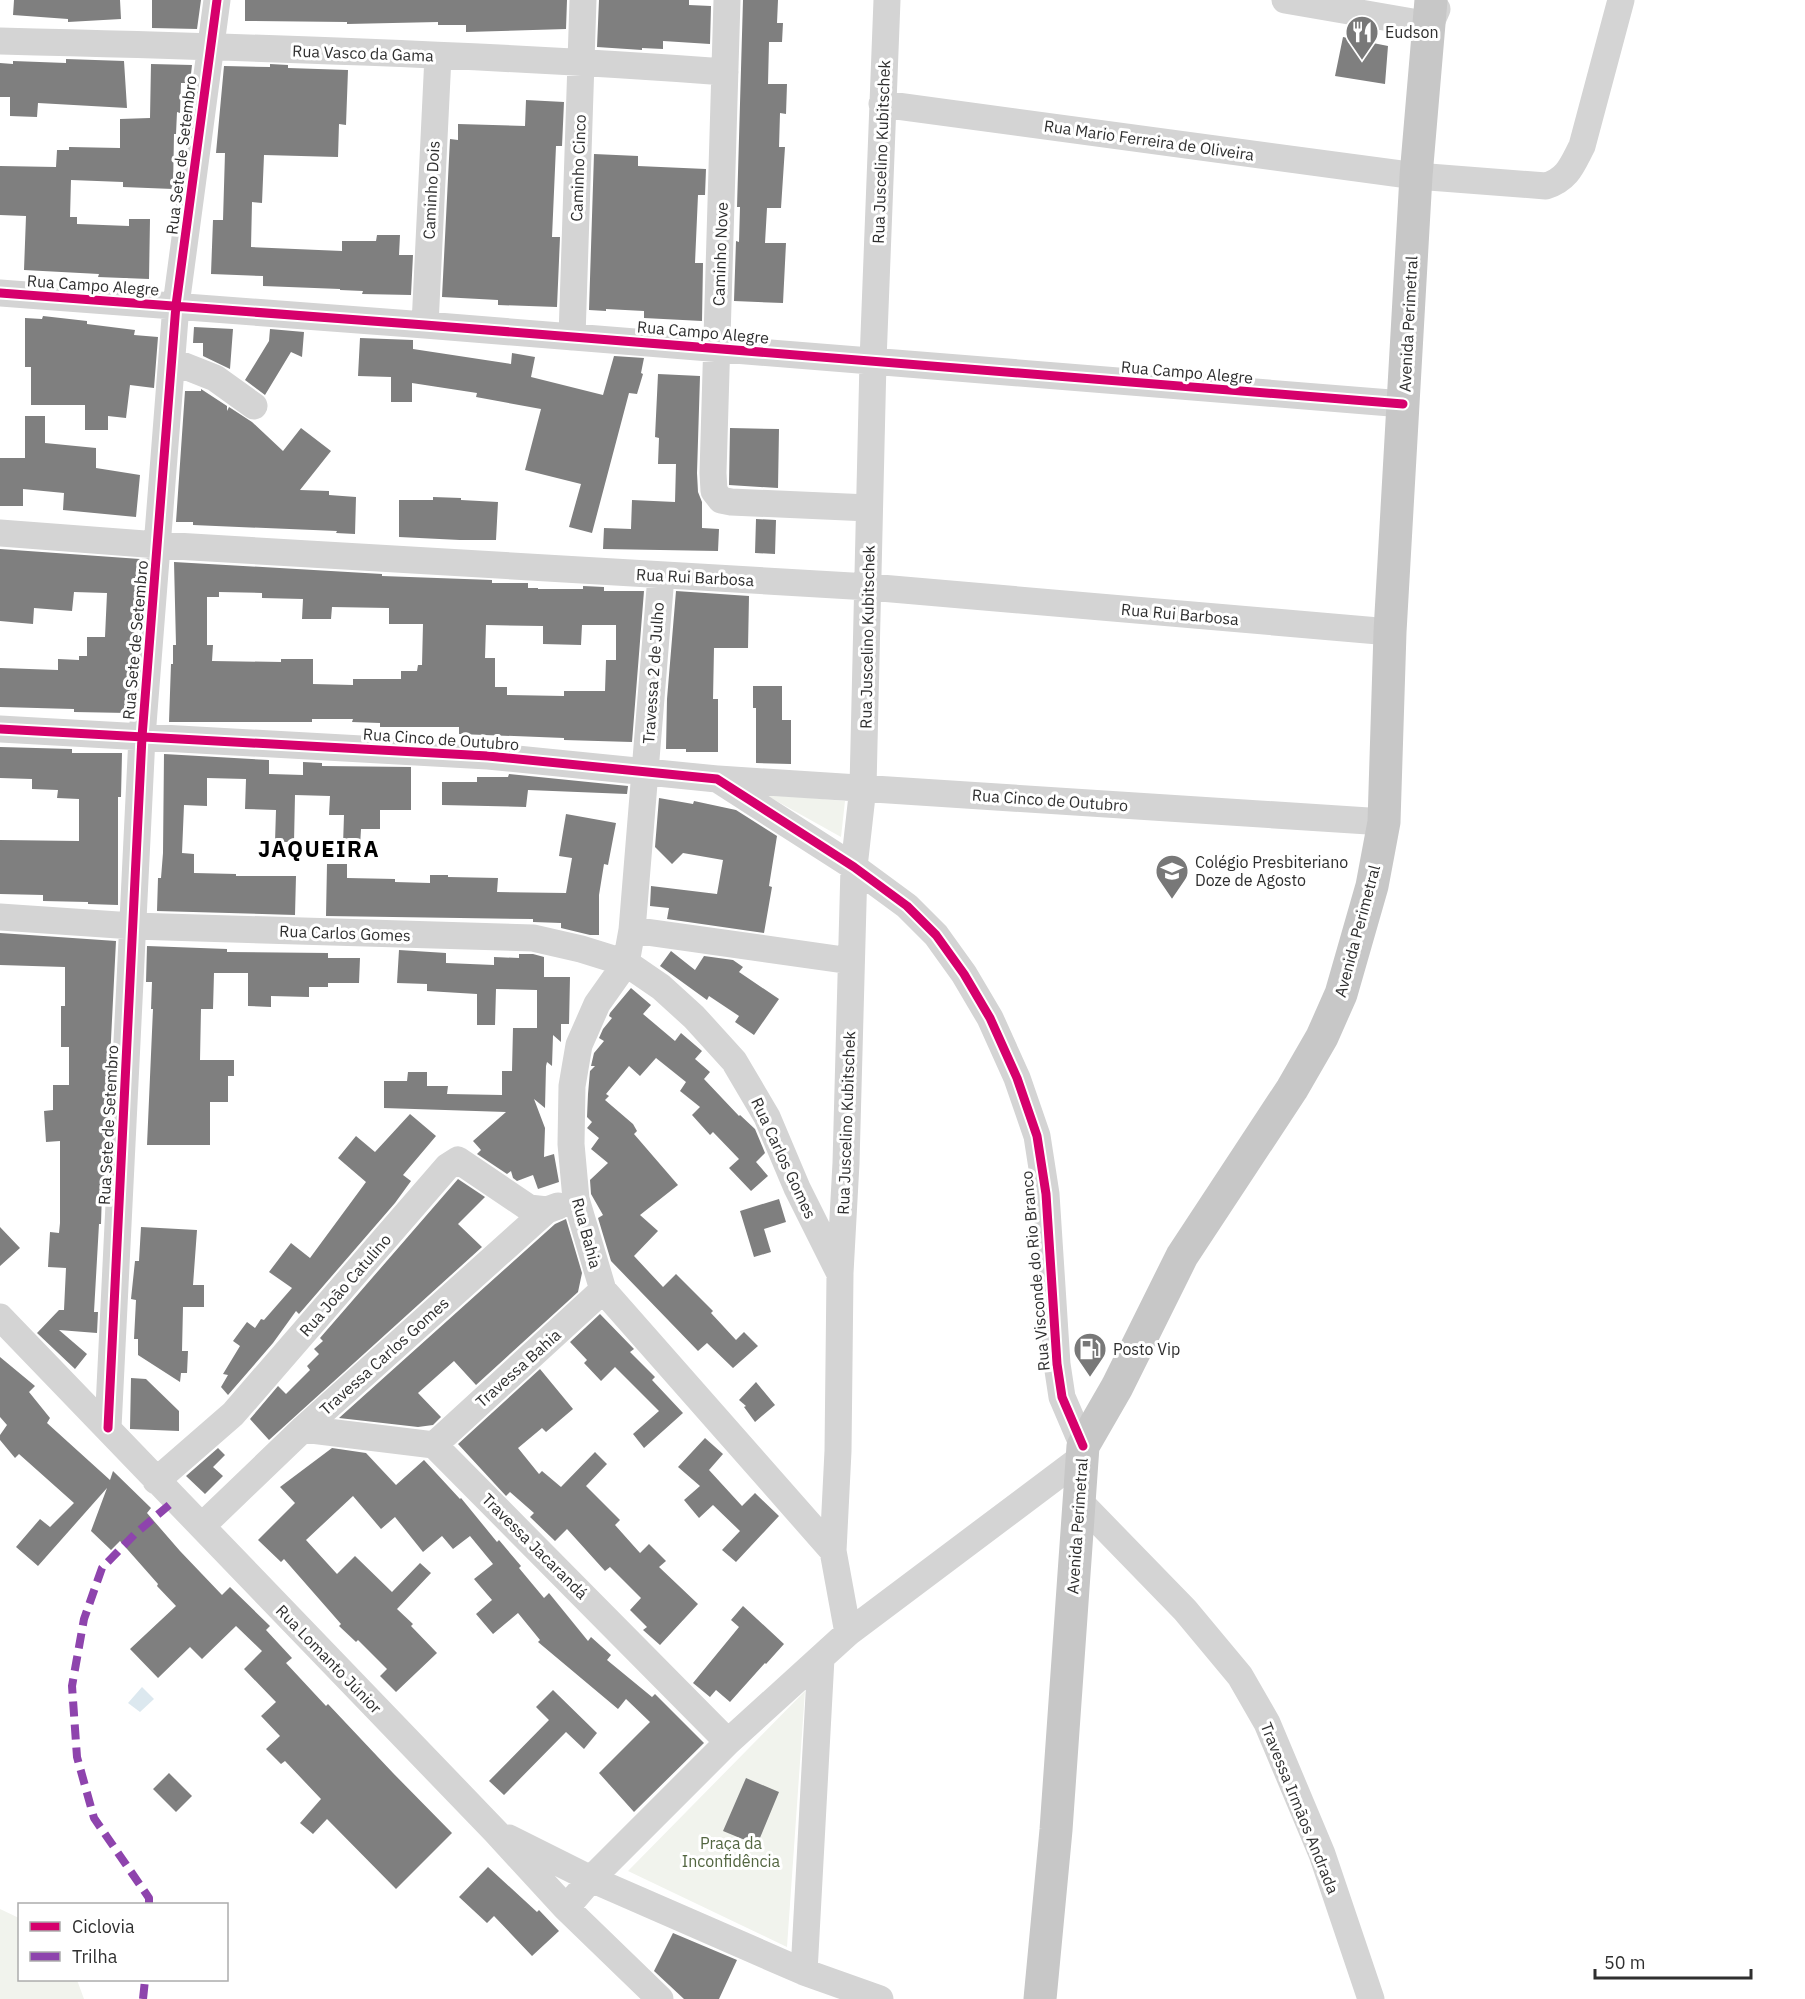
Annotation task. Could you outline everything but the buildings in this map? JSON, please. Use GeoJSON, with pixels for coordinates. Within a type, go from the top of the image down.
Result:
{"type":"FeatureCollection","features":[{"type":"Feature","properties":{"kind":"main road","name":"Avenida Perimetral"},"geometry":{"type":"LineString","coordinates":[[1040,1999],[1056,1830],[1082,1452],[1182,1256],[1292,1089],[1322,1037],[1352,962],[1372,886],[1384,822],[1390,632],[1416,176],[1434,8]]}},
{"type":"Feature","properties":{"kind":"main road","name":"Avenida Perimetral"},"geometry":{"type":"LineString","coordinates":[[1049,1903],[1059,1999]]}},
{"type":"Feature","properties":{"kind":"street","name":"Rua Sete de Setembro"},"geometry":{"type":"LineString","coordinates":[[108,1428],[142,737],[176,305],[217,0]]}},
{"type":"Feature","properties":{"kind":"street","name":"Caminho Cinco"},"geometry":{"type":"LineString","coordinates":[[572,337],[583,0]]}},
{"type":"Feature","properties":{"kind":"street","name":"Caminho Nove"},"geometry":{"type":"LineString","coordinates":[[728,0],[714,491],[721,500],[731,502],[869,508]]}},
{"type":"Feature","properties":{"kind":"street","name":"Rua Juscelino Kubitschek"},"geometry":{"type":"LineString","coordinates":[[840,1274],[854,867],[863,787],[873,361],[887,0]]}},
{"type":"Feature","properties":{"kind":"street"},"geometry":{"type":"LineString","coordinates":[[1285,0],[1434,8]]}},
{"type":"Feature","properties":{"kind":"street","name":"Rua Mario Ferreira de Oliveira"},"geometry":{"type":"LineString","coordinates":[[882,104],[1416,176],[1546,186],[1560,182],[1582,146],[1621,0]]}},
{"type":"Feature","properties":{"kind":"street","name":"Rua Vasco da Gama"},"geometry":{"type":"LineString","coordinates":[[0,41],[210,46],[581,61],[725,72]]}},
{"type":"Feature","properties":{"kind":"street","name":"Caminho Dois"},"geometry":{"type":"LineString","coordinates":[[424,325],[438,56]]}},
{"type":"Feature","properties":{"kind":"street","name":"Rua Campo Alegre"},"geometry":{"type":"LineString","coordinates":[[0,293],[176,305],[1403,404]]}},
{"type":"Feature","properties":{"kind":"street"},"geometry":{"type":"LineString","coordinates":[[172,361],[215,378],[254,406]]}},
{"type":"Feature","properties":{"kind":"street","name":"Rua Rui Barbosa"},"geometry":{"type":"LineString","coordinates":[[0,533],[158,545],[869,587],[1390,632]]}},
{"type":"Feature","properties":{"kind":"street","name":"Travessa 2 de Julho"},"geometry":{"type":"LineString","coordinates":[[646,771],[661,576]]}},
{"type":"Feature","properties":{"kind":"street","name":"Rua Cinco de Outubro"},"geometry":{"type":"LineString","coordinates":[[0,729],[488,756],[717,779],[1384,822]]}},
{"type":"Feature","properties":{"kind":"street","name":"Rua Bahia"},"geometry":{"type":"LineString","coordinates":[[646,771],[632,930],[626,963],[597,1004],[579,1045],[572,1086],[571,1144],[576,1199],[603,1290],[833,1551]]}},
{"type":"Feature","properties":{"kind":"street","name":"Rua Cinco de Outubro"},"geometry":{"type":"LineString","coordinates":[[717,779],[854,867]]}},
{"type":"Feature","properties":{"kind":"street","name":"Rua Visconde do Rio Branco"},"geometry":{"type":"LineString","coordinates":[[854,867],[907,906],[936,935],[964,974],[990,1018],[1017,1078],[1037,1136],[1046,1194],[1057,1364],[1062,1397],[1082,1452]]}},
{"type":"Feature","properties":{"kind":"street","name":"Rua Carlos Gomes"},"geometry":{"type":"LineString","coordinates":[[0,917],[133,926],[533,938],[581,949],[626,963],[661,987],[694,1017],[734,1061],[767,1117],[797,1188],[840,1274],[838,1451],[833,1551],[848,1633]]}},
{"type":"Feature","properties":{"kind":"street"},"geometry":{"type":"LineString","coordinates":[[632,930],[851,961]]}},
{"type":"Feature","properties":{"kind":"street","name":"Rua João Catulino"},"geometry":{"type":"LineString","coordinates":[[156,1480],[233,1414],[447,1167],[458,1160],[529,1208],[547,1210]]}},
{"type":"Feature","properties":{"kind":"street","name":"Travessa Carlos Gomes"},"geometry":{"type":"LineString","coordinates":[[202,1526],[303,1429],[547,1210],[576,1199]]}},
{"type":"Feature","properties":{"kind":"street","name":"Travessa Bahia"},"geometry":{"type":"LineString","coordinates":[[434,1445],[603,1290]]}},
{"type":"Feature","properties":{"kind":"street","name":"Rua Lomanto Júnior"},"geometry":{"type":"LineString","coordinates":[[0,1317],[495,1831],[566,1908],[660,1999]]}},
{"type":"Feature","properties":{"kind":"street"},"geometry":{"type":"LineString","coordinates":[[303,1429],[434,1445]]}},
{"type":"Feature","properties":{"kind":"street","name":"Travessa Jacarandá"},"geometry":{"type":"LineString","coordinates":[[434,1445],[728,1742]]}},
{"type":"Feature","properties":{"kind":"street"},"geometry":{"type":"LineString","coordinates":[[566,1908],[591,1879],[728,1742],[848,1633],[1082,1452]]}},
{"type":"Feature","properties":{"kind":"street","name":"Travessa Irmãos Andrada"},"geometry":{"type":"LineString","coordinates":[[1078,1500],[1185,1610],[1240,1676],[1267,1723],[1322,1854],[1371,1999]]}},
{"type":"Feature","properties":{"kind":"street"},"geometry":{"type":"LineString","coordinates":[[804,1972],[821,1658]]}},
{"type":"Feature","properties":{"kind":"street"},"geometry":{"type":"LineString","coordinates":[[495,1831],[591,1879],[804,1972],[880,1999]]}},
{"type":"Feature","properties":{"kind":"green space"},"geometry":{"type":"Polygon","coordinates":[[[764,794],[845,801],[841,837],[764,794]]]}},
{"type":"Feature","properties":{"kind":"green space","name":"Praça da Inconfidência"},"geometry":{"type":"Polygon","coordinates":[[[805,1691],[787,1947],[628,1871],[805,1691]]]}},
{"type":"Feature","properties":{"kind":"green space"},"geometry":{"type":"Polygon","coordinates":[[[0,1909],[18,1918],[18,1981],[77,1981],[84,1999],[0,1999],[0,1909]]]}},
{"type":"Feature","properties":{"kind":"shaded area"},"geometry":{"type":"Polygon","coordinates":[[[142,1687],[154,1699],[140,1712],[128,1703],[142,1687]]]}},
{"type":"Feature","properties":{"kind":"marked path"},"geometry":{"type":"LineString","coordinates":[[149,1903],[149,1898],[94,1818],[77,1757],[72,1686],[84,1619],[102,1568],[135,1534],[175,1500]]}},
{"type":"Feature","properties":{"kind":"marked path"},"geometry":{"type":"LineString","coordinates":[[143,1999],[145,1981]]}},
{"type":"Feature","properties":{"kind":"cycle path"},"geometry":{"type":"LineString","coordinates":[[108,1428],[142,737],[176,305],[217,0]]}},
{"type":"Feature","properties":{"kind":"cycle path"},"geometry":{"type":"LineString","coordinates":[[0,293],[1403,404]]}},
{"type":"Feature","properties":{"kind":"cycle path"},"geometry":{"type":"LineString","coordinates":[[0,729],[488,756],[717,779],[854,867],[907,906],[936,935],[964,974],[990,1018],[1017,1078],[1037,1136],[1046,1194],[1057,1364],[1062,1397],[1083,1446]]}},
{"type":"Feature","properties":{"kind":"place","name":"Eudson"},"geometry":{"type":"Point","coordinates":[1362,61]}},
{"type":"Feature","properties":{"kind":"place","name":"Colégio Presbiteriano Doze de Agosto"},"geometry":{"type":"Point","coordinates":[1172,900]}},
{"type":"Feature","properties":{"kind":"place","name":"Posto Vip"},"geometry":{"type":"Point","coordinates":[1090,1378]}},
{"type":"Feature","properties":{"kind":"district","name":"JAQUEIRA"},"geometry":{"type":"Point","coordinates":[319,849]}}]}
